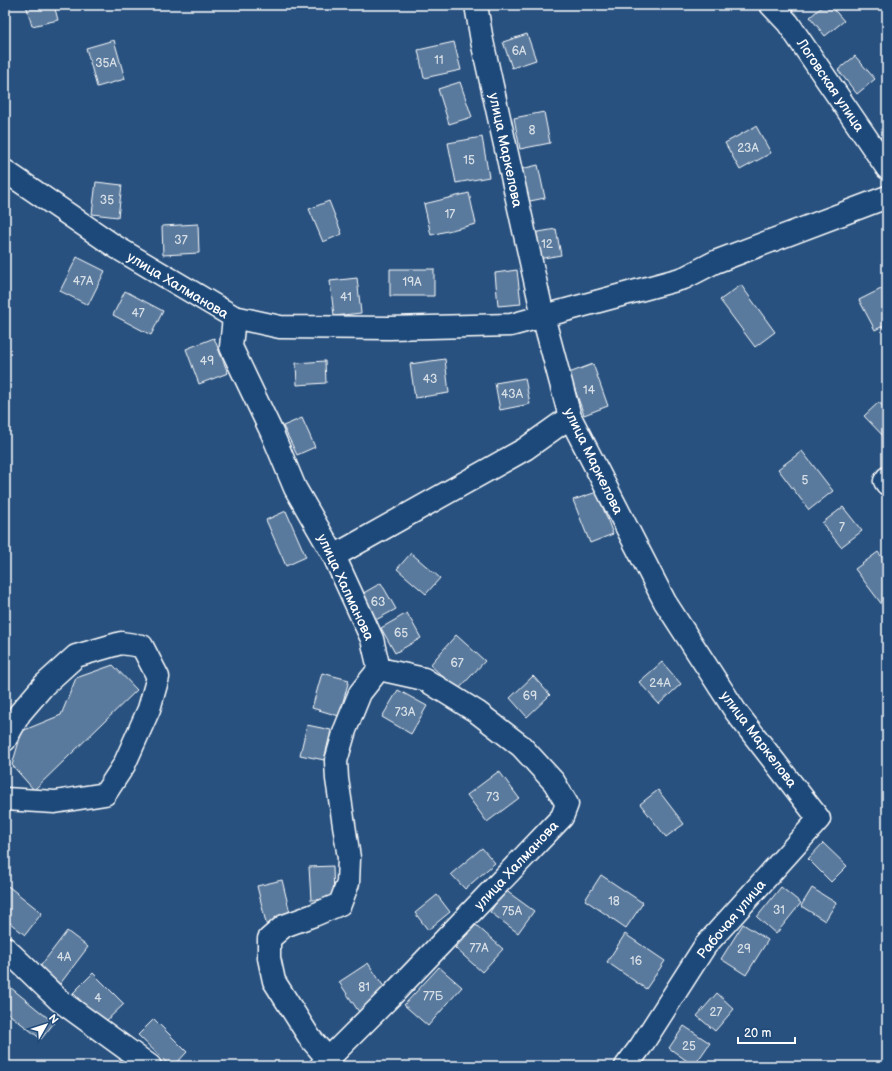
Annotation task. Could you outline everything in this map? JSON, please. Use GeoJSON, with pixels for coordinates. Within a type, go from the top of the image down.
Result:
{"type":"FeatureCollection","features":[{"type":"Feature","properties":{"kind":"street","name":"улица Маркелова"},"geometry":{"type":"LineString","coordinates":[[476,5],[482,41],[543,316],[570,417],[665,602],[736,712],[819,819]]}},
{"type":"Feature","properties":{"kind":"street","name":"Логовская улица"},"geometry":{"type":"LineString","coordinates":[[771,5],[788,23],[887,168]]}},
{"type":"Feature","properties":{"kind":"street","name":"улица Халманова"},"geometry":{"type":"LineString","coordinates":[[5,170],[116,247],[234,317],[231,347],[272,433],[295,488],[334,556],[372,639],[379,669],[424,679],[478,712],[521,746],[554,782],[567,804],[562,816],[397,991],[325,1063]]}},
{"type":"Feature","properties":{"kind":"street"},"geometry":{"type":"LineString","coordinates":[[234,317],[280,327],[389,328],[511,325],[684,278],[715,262],[887,197]]}},
{"type":"Feature","properties":{"kind":"street"},"geometry":{"type":"LineString","coordinates":[[334,556],[525,450],[570,417]]}},
{"type":"Feature","properties":{"kind":"street"},"geometry":{"type":"LineString","coordinates":[[887,478],[885,481],[887,484]]}},
{"type":"Feature","properties":{"kind":"street"},"geometry":{"type":"LineString","coordinates":[[5,740],[20,713],[44,685],[76,656],[121,643],[142,646],[158,677],[149,709],[124,765],[105,794],[55,802],[5,799]]}},
{"type":"Feature","properties":{"kind":"street"},"geometry":{"type":"LineString","coordinates":[[325,1063],[274,981],[268,958],[269,939],[284,926],[340,904],[348,884],[349,858],[337,779],[336,761],[345,730],[360,693],[379,669]]}},
{"type":"Feature","properties":{"kind":"street","name":"Рабочая улица"},"geometry":{"type":"LineString","coordinates":[[626,1066],[641,1046],[705,946],[819,819]]}},
{"type":"Feature","properties":{"kind":"street"},"geometry":{"type":"LineString","coordinates":[[5,948],[59,1000],[150,1066]]}},
{"type":"Feature","properties":{"kind":"building"},"geometry":{"type":"Polygon","coordinates":[[[26,5],[54,5],[58,20],[32,26],[26,5]]]}},
{"type":"Feature","properties":{"kind":"building"},"geometry":{"type":"Polygon","coordinates":[[[824,5],[830,5],[844,21],[825,36],[810,17],[824,5]]]}},
{"type":"Feature","properties":{"kind":"building"},"geometry":{"type":"Polygon","coordinates":[[[527,34],[536,60],[512,68],[503,42],[527,34]]]}},
{"type":"Feature","properties":{"kind":"building"},"geometry":{"type":"Polygon","coordinates":[[[114,40],[125,79],[97,87],[86,48],[114,40]]]}},
{"type":"Feature","properties":{"kind":"building"},"geometry":{"type":"Polygon","coordinates":[[[454,42],[461,70],[424,78],[418,50],[454,42]]]}},
{"type":"Feature","properties":{"kind":"building"},"geometry":{"type":"Polygon","coordinates":[[[855,56],[875,79],[857,94],[838,70],[855,56]]]}},
{"type":"Feature","properties":{"kind":"building"},"geometry":{"type":"Polygon","coordinates":[[[460,82],[472,117],[449,124],[438,89],[460,82]]]}},
{"type":"Feature","properties":{"kind":"building"},"geometry":{"type":"Polygon","coordinates":[[[544,112],[550,143],[520,149],[514,118],[544,112]]]}},
{"type":"Feature","properties":{"kind":"building"},"geometry":{"type":"Polygon","coordinates":[[[756,126],[771,153],[740,170],[725,143],[756,126]]]}},
{"type":"Feature","properties":{"kind":"building"},"geometry":{"type":"Polygon","coordinates":[[[482,137],[489,177],[456,183],[448,143],[482,137]]]}},
{"type":"Feature","properties":{"kind":"building"},"geometry":{"type":"Polygon","coordinates":[[[538,165],[545,198],[525,202],[517,170],[538,165]]]}},
{"type":"Feature","properties":{"kind":"building"},"geometry":{"type":"Polygon","coordinates":[[[96,182],[122,185],[118,217],[92,214],[96,182]]]}},
{"type":"Feature","properties":{"kind":"building"},"geometry":{"type":"Polygon","coordinates":[[[469,193],[476,224],[431,235],[424,204],[469,193]]]}},
{"type":"Feature","properties":{"kind":"building"},"geometry":{"type":"Polygon","coordinates":[[[329,201],[342,234],[323,242],[309,209],[329,201]]]}},
{"type":"Feature","properties":{"kind":"building"},"geometry":{"type":"Polygon","coordinates":[[[198,224],[199,253],[163,255],[162,226],[198,224]]]}},
{"type":"Feature","properties":{"kind":"building"},"geometry":{"type":"Polygon","coordinates":[[[556,229],[561,255],[538,259],[533,233],[556,229]]]}},
{"type":"Feature","properties":{"kind":"building"},"geometry":{"type":"Polygon","coordinates":[[[77,257],[105,271],[88,305],[60,291],[77,257]]]}},
{"type":"Feature","properties":{"kind":"building"},"geometry":{"type":"Polygon","coordinates":[[[390,269],[434,269],[434,296],[390,296],[390,269]]]}},
{"type":"Feature","properties":{"kind":"building"},"geometry":{"type":"Polygon","coordinates":[[[517,270],[521,304],[498,306],[495,273],[517,270]]]}},
{"type":"Feature","properties":{"kind":"building"},"geometry":{"type":"Polygon","coordinates":[[[357,278],[361,313],[334,316],[330,281],[357,278]]]}},
{"type":"Feature","properties":{"kind":"building"},"geometry":{"type":"Polygon","coordinates":[[[741,285],[775,332],[755,347],[720,300],[741,285]]]}},
{"type":"Feature","properties":{"kind":"building"},"geometry":{"type":"Polygon","coordinates":[[[887,286],[887,324],[875,330],[859,300],[887,286]]]}},
{"type":"Feature","properties":{"kind":"building"},"geometry":{"type":"Polygon","coordinates":[[[125,291],[163,311],[151,335],[113,315],[125,291]]]}},
{"type":"Feature","properties":{"kind":"building"},"geometry":{"type":"Polygon","coordinates":[[[214,338],[228,373],[199,384],[186,349],[214,338]]]}},
{"type":"Feature","properties":{"kind":"building"},"geometry":{"type":"Polygon","coordinates":[[[445,359],[449,393],[415,398],[410,364],[445,359]]]}},
{"type":"Feature","properties":{"kind":"building"},"geometry":{"type":"Polygon","coordinates":[[[325,361],[326,383],[297,385],[296,363],[325,361]]]}},
{"type":"Feature","properties":{"kind":"building"},"geometry":{"type":"Polygon","coordinates":[[[593,364],[608,406],[584,415],[569,373],[593,364]]]}},
{"type":"Feature","properties":{"kind":"building"},"geometry":{"type":"Polygon","coordinates":[[[525,378],[530,404],[500,410],[495,383],[525,378]]]}},
{"type":"Feature","properties":{"kind":"building"},"geometry":{"type":"Polygon","coordinates":[[[879,402],[887,411],[887,440],[864,416],[879,402]]]}},
{"type":"Feature","properties":{"kind":"building"},"geometry":{"type":"Polygon","coordinates":[[[302,418],[315,447],[297,455],[283,426],[302,418]]]}},
{"type":"Feature","properties":{"kind":"building"},"geometry":{"type":"Polygon","coordinates":[[[802,451],[833,491],[809,510],[778,469],[802,451]]]}},
{"type":"Feature","properties":{"kind":"building"},"geometry":{"type":"Polygon","coordinates":[[[597,492],[613,534],[590,543],[573,500],[597,492]]]}},
{"type":"Feature","properties":{"kind":"building"},"geometry":{"type":"Polygon","coordinates":[[[843,507],[862,531],[841,547],[822,523],[843,507]]]}},
{"type":"Feature","properties":{"kind":"building"},"geometry":{"type":"Polygon","coordinates":[[[286,511],[306,557],[286,566],[266,520],[286,511]]]}},
{"type":"Feature","properties":{"kind":"building"},"geometry":{"type":"Polygon","coordinates":[[[878,552],[887,564],[887,603],[883,606],[855,569],[878,552]]]}},
{"type":"Feature","properties":{"kind":"building"},"geometry":{"type":"Polygon","coordinates":[[[411,553],[440,578],[426,594],[397,569],[411,553]]]}},
{"type":"Feature","properties":{"kind":"building"},"geometry":{"type":"Polygon","coordinates":[[[381,583],[396,609],[374,621],[360,595],[381,583]]]}},
{"type":"Feature","properties":{"kind":"building"},"geometry":{"type":"Polygon","coordinates":[[[407,613],[421,638],[395,653],[381,628],[407,613]]]}},
{"type":"Feature","properties":{"kind":"building"},"geometry":{"type":"Polygon","coordinates":[[[456,635],[485,661],[458,690],[430,665],[456,635]]]}},
{"type":"Feature","properties":{"kind":"building"},"geometry":{"type":"Polygon","coordinates":[[[662,662],[681,684],[659,704],[639,682],[662,662]]]}},
{"type":"Feature","properties":{"kind":"building"},"geometry":{"type":"Polygon","coordinates":[[[113,665],[137,690],[34,790],[12,765],[22,731],[61,715],[76,678],[113,665]]]}},
{"type":"Feature","properties":{"kind":"building"},"geometry":{"type":"Polygon","coordinates":[[[322,673],[349,680],[339,716],[312,708],[322,673]]]}},
{"type":"Feature","properties":{"kind":"building"},"geometry":{"type":"Polygon","coordinates":[[[533,676],[550,695],[527,717],[510,698],[533,676]]]}},
{"type":"Feature","properties":{"kind":"building"},"geometry":{"type":"Polygon","coordinates":[[[398,690],[427,706],[411,734],[382,717],[398,690]]]}},
{"type":"Feature","properties":{"kind":"building"},"geometry":{"type":"Polygon","coordinates":[[[307,725],[331,730],[324,760],[300,755],[307,725]]]}},
{"type":"Feature","properties":{"kind":"building"},"geometry":{"type":"Polygon","coordinates":[[[499,771],[519,798],[487,822],[467,795],[499,771]]]}},
{"type":"Feature","properties":{"kind":"building"},"geometry":{"type":"Polygon","coordinates":[[[658,790],[684,824],[666,837],[640,804],[658,790]]]}},
{"type":"Feature","properties":{"kind":"building"},"geometry":{"type":"Polygon","coordinates":[[[823,843],[847,866],[831,882],[808,859],[823,843]]]}},
{"type":"Feature","properties":{"kind":"building"},"geometry":{"type":"Polygon","coordinates":[[[482,848],[495,863],[465,889],[451,874],[482,848]]]}},
{"type":"Feature","properties":{"kind":"building"},"geometry":{"type":"Polygon","coordinates":[[[333,866],[334,899],[311,900],[309,867],[333,866]]]}},
{"type":"Feature","properties":{"kind":"building"},"geometry":{"type":"Polygon","coordinates":[[[601,875],[643,903],[626,928],[585,900],[601,875]]]}},
{"type":"Feature","properties":{"kind":"building"},"geometry":{"type":"Polygon","coordinates":[[[282,880],[292,921],[267,927],[257,886],[282,880]]]}},
{"type":"Feature","properties":{"kind":"building"},"geometry":{"type":"Polygon","coordinates":[[[8,886],[42,913],[25,935],[5,919],[5,890],[8,886]]]}},
{"type":"Feature","properties":{"kind":"building"},"geometry":{"type":"Polygon","coordinates":[[[781,887],[801,903],[776,934],[757,917],[781,887]]]}},
{"type":"Feature","properties":{"kind":"building"},"geometry":{"type":"Polygon","coordinates":[[[812,888],[836,903],[825,921],[801,906],[812,888]]]}},
{"type":"Feature","properties":{"kind":"building"},"geometry":{"type":"Polygon","coordinates":[[[505,890],[534,911],[518,933],[490,912],[505,890]]]}},
{"type":"Feature","properties":{"kind":"building"},"geometry":{"type":"Polygon","coordinates":[[[437,895],[450,912],[428,930],[415,913],[437,895]]]}},
{"type":"Feature","properties":{"kind":"building"},"geometry":{"type":"Polygon","coordinates":[[[743,924],[768,940],[746,975],[721,959],[743,924]]]}},
{"type":"Feature","properties":{"kind":"building"},"geometry":{"type":"Polygon","coordinates":[[[476,925],[503,949],[482,972],[455,948],[476,925]]]}},
{"type":"Feature","properties":{"kind":"building"},"geometry":{"type":"Polygon","coordinates":[[[67,931],[88,947],[60,984],[39,968],[67,931]]]}},
{"type":"Feature","properties":{"kind":"building"},"geometry":{"type":"Polygon","coordinates":[[[625,934],[665,961],[646,989],[607,962],[625,934]]]}},
{"type":"Feature","properties":{"kind":"building"},"geometry":{"type":"Polygon","coordinates":[[[368,963],[388,993],[359,1012],[339,982],[368,963]]]}},
{"type":"Feature","properties":{"kind":"building"},"geometry":{"type":"Polygon","coordinates":[[[439,967],[462,987],[428,1026],[404,1005],[439,967]]]}},
{"type":"Feature","properties":{"kind":"building"},"geometry":{"type":"Polygon","coordinates":[[[93,973],[124,1004],[104,1023],[73,993],[93,973]]]}},
{"type":"Feature","properties":{"kind":"building"},"geometry":{"type":"Polygon","coordinates":[[[5,983],[54,1023],[41,1039],[5,1011],[5,983]]]}},
{"type":"Feature","properties":{"kind":"building"},"geometry":{"type":"Polygon","coordinates":[[[717,993],[734,1009],[715,1031],[697,1016],[717,993]]]}},
{"type":"Feature","properties":{"kind":"building"},"geometry":{"type":"Polygon","coordinates":[[[154,1019],[187,1052],[174,1066],[170,1066],[138,1035],[154,1019]]]}},
{"type":"Feature","properties":{"kind":"building"},"geometry":{"type":"Polygon","coordinates":[[[684,1026],[710,1043],[694,1066],[669,1048],[684,1026]]]}}]}
